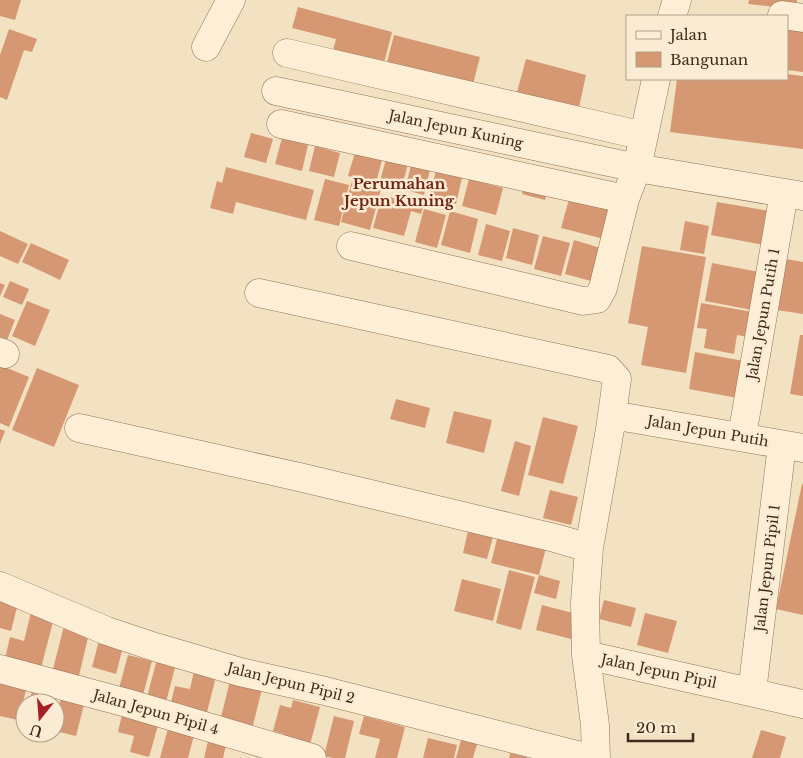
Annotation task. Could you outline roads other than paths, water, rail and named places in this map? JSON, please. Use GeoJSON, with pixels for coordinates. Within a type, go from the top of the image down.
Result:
{"type":"FeatureCollection","features":[{"type":"Feature","properties":{"kind":"street"},"geometry":{"type":"LineString","coordinates":[[206,47],[231,0]]}},
{"type":"Feature","properties":{"kind":"street"},"geometry":{"type":"LineString","coordinates":[[672,15],[677,0]]}},
{"type":"Feature","properties":{"kind":"street"},"geometry":{"type":"LineString","coordinates":[[287,53],[644,136]]}},
{"type":"Feature","properties":{"kind":"street"},"geometry":{"type":"LineString","coordinates":[[351,246],[583,301],[593,300],[599,296],[603,288],[626,199],[637,168],[656,80]]}},
{"type":"Feature","properties":{"kind":"street","name":"Jalan Jepun Kuning"},"geometry":{"type":"LineString","coordinates":[[276,90],[637,168],[793,194]]}},
{"type":"Feature","properties":{"kind":"street"},"geometry":{"type":"LineString","coordinates":[[281,124],[626,199]]}},
{"type":"Feature","properties":{"kind":"street","name":"Jalan Jepun Putih 1"},"geometry":{"type":"LineString","coordinates":[[742,436],[793,194]]}},
{"type":"Feature","properties":{"kind":"street"},"geometry":{"type":"LineString","coordinates":[[258,293],[608,369],[617,379],[589,548],[585,602],[586,655]]}},
{"type":"Feature","properties":{"kind":"street","name":"Jalan Jepun Putih"},"geometry":{"type":"LineString","coordinates":[[612,415],[793,446]]}},
{"type":"Feature","properties":{"kind":"street"},"geometry":{"type":"LineString","coordinates":[[79,428],[299,476],[555,538],[589,548]]}},
{"type":"Feature","properties":{"kind":"street","name":"Jalan Jepun Pipil 1"},"geometry":{"type":"LineString","coordinates":[[752,692],[793,446]]}},
{"type":"Feature","properties":{"kind":"street","name":"Jalan Jepun Pipil 2"},"geometry":{"type":"LineString","coordinates":[[0,586],[107,631],[240,672],[325,691],[590,758]]}},
{"type":"Feature","properties":{"kind":"street","name":"Jalan Jepun Pipil"},"geometry":{"type":"LineString","coordinates":[[596,758],[595,725],[586,655],[803,704]]}},
{"type":"Feature","properties":{"kind":"street","name":"Jalan Jepun Pipil 4"},"geometry":{"type":"LineString","coordinates":[[0,669],[127,703],[312,758]]}},
{"type":"Feature","properties":{"kind":"district","name":"Perumahan Jepun Kuning"},"geometry":{"type":"Point","coordinates":[399,192]}}]}
